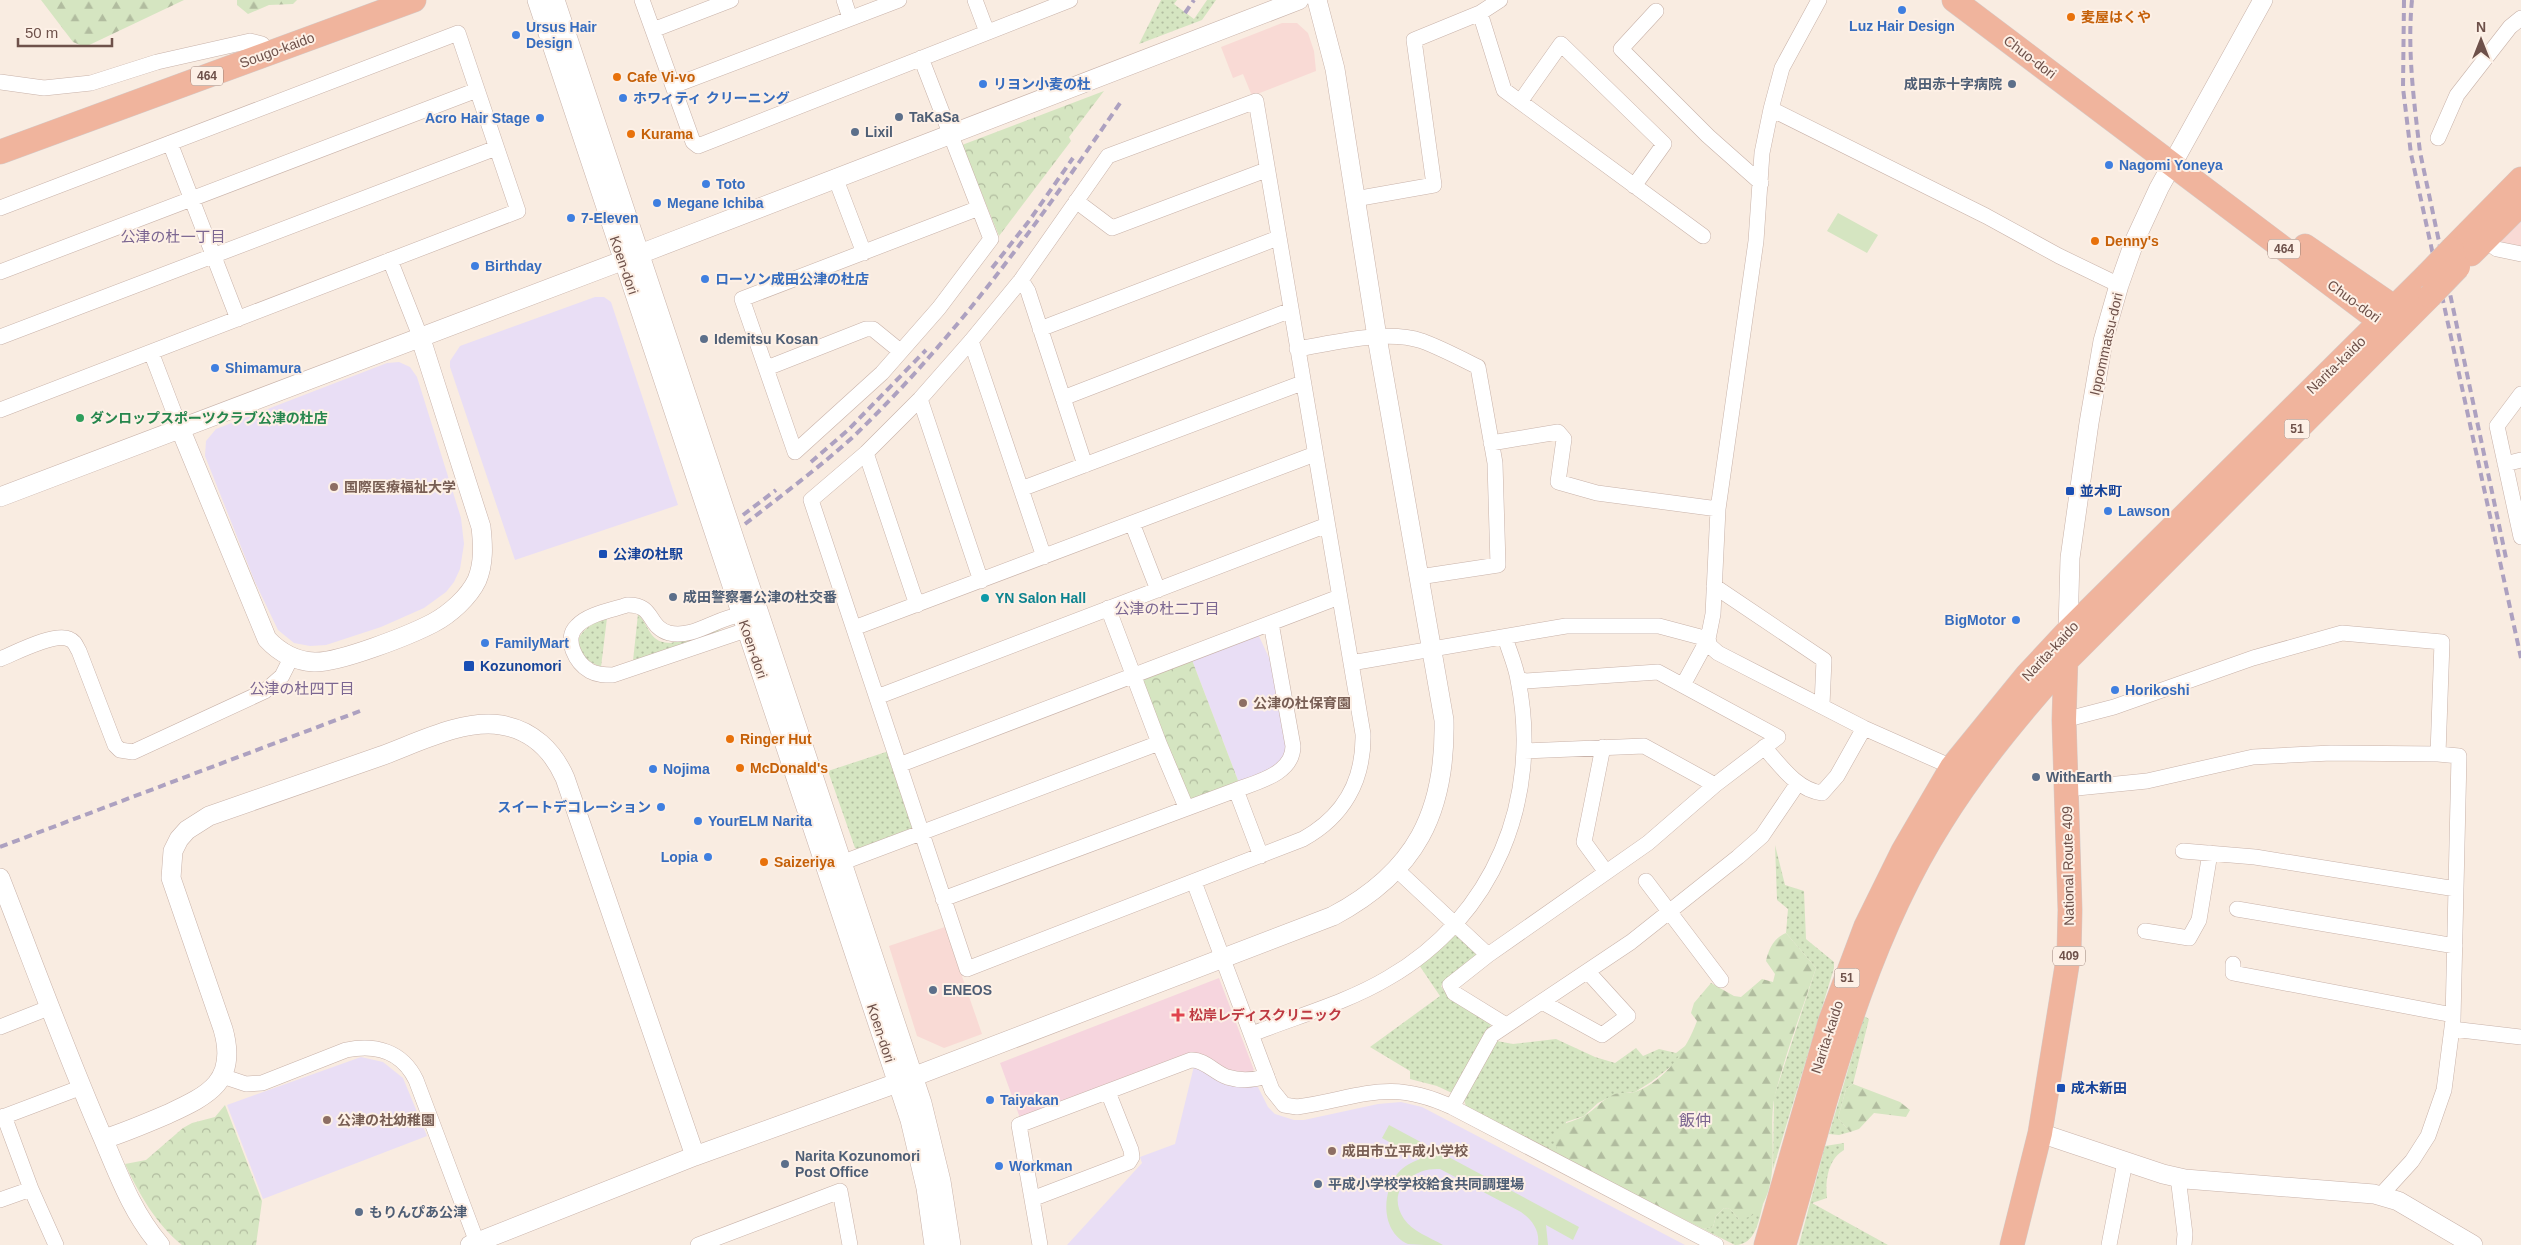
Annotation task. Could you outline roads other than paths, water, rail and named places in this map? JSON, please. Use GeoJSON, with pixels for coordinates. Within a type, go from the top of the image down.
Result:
{"type":"FeatureCollection","features":[{"type":"Feature","properties":{"kind":"highway","name":"Sougo-kaido"},"geometry":{"type":"LineString","coordinates":[[0,152],[414,0]]}},
{"type":"Feature","properties":{"kind":"highway","name":"Chuo-dori"},"geometry":{"type":"LineString","coordinates":[[1954,0],[2175,157],[2392,318]]}},
{"type":"Feature","properties":{"kind":"highway","name":"Chuo-dori"},"geometry":{"type":"LineString","coordinates":[[1980,0],[2175,157]]}},
{"type":"Feature","properties":{"kind":"highway","name":"Narita-kaido"},"geometry":{"type":"LineString","coordinates":[[1766,1245],[1830,1022],[1866,926],[1903,850],[1952,767],[2027,675],[2068,630],[2392,318],[2429,285],[2455,258],[2521,179]]}},
{"type":"Feature","properties":{"kind":"highway","name":"Narita-kaido"},"geometry":{"type":"LineString","coordinates":[[2455,258],[2484,240],[2521,204]]}},
{"type":"Feature","properties":{"kind":"highway","name":"Narita-kaido"},"geometry":{"type":"LineString","coordinates":[[1784,1245],[1844,1039],[1883,934],[1912,873],[1940,822],[2017,717],[2066,661],[2392,318]]}},
{"type":"Feature","properties":{"kind":"highway","name":"National Route 409"},"geometry":{"type":"LineString","coordinates":[[2012,1245],[2040,1133],[2069,953],[2070,910],[2064,720],[2068,630]]}},
{"type":"Feature","properties":{"kind":"street","name":"Koen-dori"},"geometry":{"type":"LineString","coordinates":[[537,0],[622,260],[827,866],[905,1080],[933,1144],[951,1245]]}},
{"type":"Feature","properties":{"kind":"street","name":"Koen-dori"},"geometry":{"type":"LineString","coordinates":[[555,0],[877,970],[905,1080],[910,1120],[926,1188],[934,1245]]}},
{"type":"Feature","properties":{"kind":"street"},"geometry":{"type":"LineString","coordinates":[[642,0],[693,142],[698,146],[987,32],[1053,3],[1070,0]]}},
{"type":"Feature","properties":{"kind":"street"},"geometry":{"type":"LineString","coordinates":[[653,30],[731,0]]}},
{"type":"Feature","properties":{"kind":"street"},"geometry":{"type":"LineString","coordinates":[[844,0],[850,18]]}},
{"type":"Feature","properties":{"kind":"street"},"geometry":{"type":"LineString","coordinates":[[673,86],[899,0]]}},
{"type":"Feature","properties":{"kind":"street"},"geometry":{"type":"LineString","coordinates":[[975,0],[987,32]]}},
{"type":"Feature","properties":{"kind":"street"},"geometry":{"type":"LineString","coordinates":[[0,496],[640,254],[1299,0]]}},
{"type":"Feature","properties":{"kind":"street"},"geometry":{"type":"LineString","coordinates":[[222,1076],[246,1084],[262,1084],[346,1050],[360,1047],[378,1048],[402,1059],[411,1068],[416,1080],[475,1244],[695,1156],[905,1080],[1333,916],[1358,903],[1396,869],[1416,843],[1431,815],[1440,784],[1444,752],[1444,720],[1354,199],[1336,69],[1317,0]]}},
{"type":"Feature","properties":{"kind":"street"},"geometry":{"type":"LineString","coordinates":[[1354,199],[1434,185],[1414,40],[1480,13],[1500,0]]}},
{"type":"Feature","properties":{"kind":"street"},"geometry":{"type":"LineString","coordinates":[[1683,685],[1708,639],[1714,586],[1718,509],[1755,250],[1762,153],[1782,68],[1818,0]]}},
{"type":"Feature","properties":{"kind":"street","name":"Ippommatsu-dori"},"geometry":{"type":"LineString","coordinates":[[2068,630],[2070,558],[2085,452],[2103,341],[2119,285],[2135,240],[2175,157],[2263,0]]}},
{"type":"Feature","properties":{"kind":"street"},"geometry":{"type":"LineString","coordinates":[[1656,12],[1621,49],[1708,136],[1761,183]]}},
{"type":"Feature","properties":{"kind":"street"},"geometry":{"type":"LineString","coordinates":[[1480,13],[1504,90],[1703,236]]}},
{"type":"Feature","properties":{"kind":"street"},"geometry":{"type":"LineString","coordinates":[[2438,138],[2457,95],[2510,26],[2521,18]]}},
{"type":"Feature","properties":{"kind":"street"},"geometry":{"type":"LineString","coordinates":[[0,208],[458,33],[518,211],[0,410]]}},
{"type":"Feature","properties":{"kind":"street"},"geometry":{"type":"LineString","coordinates":[[0,82],[44,88],[91,83],[157,62],[250,41],[262,44],[268,53]]}},
{"type":"Feature","properties":{"kind":"street"},"geometry":{"type":"LineString","coordinates":[[1520,102],[1562,44],[1664,144],[1634,186]]}},
{"type":"Feature","properties":{"kind":"street"},"geometry":{"type":"LineString","coordinates":[[922,58],[991,239],[939,308],[882,373],[796,452],[742,299],[979,208]]}},
{"type":"Feature","properties":{"kind":"street"},"geometry":{"type":"LineString","coordinates":[[0,272],[477,90]]}},
{"type":"Feature","properties":{"kind":"street"},"geometry":{"type":"LineString","coordinates":[[1256,101],[1266,170],[1314,454],[1328,525],[1351,663],[1363,750],[1361,765],[1350,796],[1331,820],[1318,831],[1261,856],[967,969],[811,500],[866,453],[920,399],[971,341],[1021,280],[1108,156],[1256,101]]}},
{"type":"Feature","properties":{"kind":"street"},"geometry":{"type":"LineString","coordinates":[[1771,109],[1986,216],[2059,256],[2119,285]]}},
{"type":"Feature","properties":{"kind":"street"},"geometry":{"type":"LineString","coordinates":[[170,143],[238,319]]}},
{"type":"Feature","properties":{"kind":"street"},"geometry":{"type":"LineString","coordinates":[[0,337],[496,148]]}},
{"type":"Feature","properties":{"kind":"street"},"geometry":{"type":"LineString","coordinates":[[1076,201],[1112,228],[1266,170]]}},
{"type":"Feature","properties":{"kind":"street"},"geometry":{"type":"LineString","coordinates":[[836,177],[864,253]]}},
{"type":"Feature","properties":{"kind":"street"},"geometry":{"type":"LineString","coordinates":[[1040,329],[1278,238]]}},
{"type":"Feature","properties":{"kind":"street"},"geometry":{"type":"LineString","coordinates":[[2484,240],[2497,249],[2521,254]]}},
{"type":"Feature","properties":{"kind":"street"},"geometry":{"type":"LineString","coordinates":[[151,352],[180,428],[267,639],[275,648],[291,658],[316,662],[350,656],[433,623],[457,606],[476,581],[482,563],[483,544],[481,527],[420,336],[390,260]]}},
{"type":"Feature","properties":{"kind":"street"},"geometry":{"type":"LineString","coordinates":[[1021,280],[1028,291],[1085,465]]}},
{"type":"Feature","properties":{"kind":"street"},"geometry":{"type":"LineString","coordinates":[[1063,398],[1291,310]]}},
{"type":"Feature","properties":{"kind":"street"},"geometry":{"type":"LineString","coordinates":[[766,368],[866,329],[874,330],[900,351]]}},
{"type":"Feature","properties":{"kind":"street"},"geometry":{"type":"LineString","coordinates":[[1297,349],[1377,336],[1421,341],[1478,367],[1495,462],[1498,565],[1419,577]]}},
{"type":"Feature","properties":{"kind":"street"},"geometry":{"type":"LineString","coordinates":[[971,341],[1044,557]]}},
{"type":"Feature","properties":{"kind":"street"},"geometry":{"type":"LineString","coordinates":[[1021,489],[1302,383]]}},
{"type":"Feature","properties":{"kind":"street"},"geometry":{"type":"LineString","coordinates":[[2520,530],[2497,426],[2521,394]]}},
{"type":"Feature","properties":{"kind":"street"},"geometry":{"type":"LineString","coordinates":[[920,399],[981,581]]}},
{"type":"Feature","properties":{"kind":"street"},"geometry":{"type":"LineString","coordinates":[[1492,443],[1558,432],[1564,439],[1558,482],[1597,493],[1718,509]]}},
{"type":"Feature","properties":{"kind":"street"},"geometry":{"type":"LineString","coordinates":[[866,453],[917,605]]}},
{"type":"Feature","properties":{"kind":"street"},"geometry":{"type":"LineString","coordinates":[[854,628],[1314,454]]}},
{"type":"Feature","properties":{"kind":"street"},"geometry":{"type":"LineString","coordinates":[[2505,464],[2521,460]]}},
{"type":"Feature","properties":{"kind":"street"},"geometry":{"type":"LineString","coordinates":[[1132,523],[1158,590]]}},
{"type":"Feature","properties":{"kind":"street"},"geometry":{"type":"LineString","coordinates":[[877,697],[1328,525]]}},
{"type":"Feature","properties":{"kind":"street"},"geometry":{"type":"LineString","coordinates":[[1714,586],[1824,660],[1822,705]]}},
{"type":"Feature","properties":{"kind":"street"},"geometry":{"type":"LineString","coordinates":[[899,765],[1339,597]]}},
{"type":"Feature","properties":{"kind":"street"},"geometry":{"type":"LineString","coordinates":[[744,622],[688,632],[670,633],[654,623],[642,606],[627,605],[582,622],[572,634],[571,644],[582,665],[596,674],[613,675],[760,617]]}},
{"type":"Feature","properties":{"kind":"street"},"geometry":{"type":"LineString","coordinates":[[1108,608],[1159,743],[1186,808]]}},
{"type":"Feature","properties":{"kind":"street"},"geometry":{"type":"LineString","coordinates":[[943,899],[1276,774],[1292,752],[1272,623]]}},
{"type":"Feature","properties":{"kind":"street"},"geometry":{"type":"LineString","coordinates":[[1351,663],[1566,626],[1659,626],[1708,639]]}},
{"type":"Feature","properties":{"kind":"street"},"geometry":{"type":"LineString","coordinates":[[2064,720],[2114,707],[2253,658],[2342,633],[2442,642],[2438,754]]}},
{"type":"Feature","properties":{"kind":"street"},"geometry":{"type":"LineString","coordinates":[[1252,1034],[1341,1000],[1388,979],[1415,962],[1456,926],[1492,872],[1504,846],[1520,797],[1524,751],[1524,717],[1518,679],[1505,637]]}},
{"type":"Feature","properties":{"kind":"street"},"geometry":{"type":"LineString","coordinates":[[0,659],[53,638],[70,639],[76,644],[79,651],[115,745],[120,750],[133,752],[265,691],[282,676],[291,658]]}},
{"type":"Feature","properties":{"kind":"street"},"geometry":{"type":"LineString","coordinates":[[1708,639],[1710,646],[1718,653],[1864,728],[1952,767]]}},
{"type":"Feature","properties":{"kind":"street"},"geometry":{"type":"LineString","coordinates":[[1506,1025],[1454,994],[1450,985],[1488,955],[1648,843],[1715,785],[1778,737],[1658,672],[1526,681],[1518,679]]}},
{"type":"Feature","properties":{"kind":"street"},"geometry":{"type":"LineString","coordinates":[[104,1140],[132,1130],[198,1100],[210,1092],[222,1076],[227,1057],[226,1040],[171,878],[173,850],[187,830],[209,816],[456,730],[499,725],[512,727],[535,738],[545,747],[560,767],[695,1156]]}},
{"type":"Feature","properties":{"kind":"street"},"geometry":{"type":"LineString","coordinates":[[1764,747],[1798,783],[1813,792],[1822,794],[1837,776],[1864,728]]}},
{"type":"Feature","properties":{"kind":"street"},"geometry":{"type":"LineString","coordinates":[[841,863],[1159,743]]}},
{"type":"Feature","properties":{"kind":"street"},"geometry":{"type":"LineString","coordinates":[[1524,751],[1644,746],[1715,785]]}},
{"type":"Feature","properties":{"kind":"street"},"geometry":{"type":"LineString","coordinates":[[1603,747],[1584,842],[1606,872]]}},
{"type":"Feature","properties":{"kind":"street"},"geometry":{"type":"LineString","coordinates":[[2067,789],[2147,780],[2253,757],[2331,753],[2438,754],[2459,756],[2452,1022],[2444,1090],[2428,1136],[2412,1161],[2380,1196]]}},
{"type":"Feature","properties":{"kind":"street"},"geometry":{"type":"LineString","coordinates":[[1452,1107],[1492,1035],[1588,972],[1668,912],[1762,836],[1798,783]]}},
{"type":"Feature","properties":{"kind":"street"},"geometry":{"type":"LineString","coordinates":[[1236,790],[1261,856]]}},
{"type":"Feature","properties":{"kind":"street"},"geometry":{"type":"LineString","coordinates":[[2183,851],[2255,857],[2456,889]]}},
{"type":"Feature","properties":{"kind":"street"},"geometry":{"type":"LineString","coordinates":[[2144,930],[2189,938],[2198,920],[2210,853]]}},
{"type":"Feature","properties":{"kind":"street"},"geometry":{"type":"LineString","coordinates":[[1396,869],[1488,955]]}},
{"type":"Feature","properties":{"kind":"street"},"geometry":{"type":"LineString","coordinates":[[0,878],[104,1140],[133,1206],[143,1224],[160,1245]]}},
{"type":"Feature","properties":{"kind":"street"},"geometry":{"type":"LineString","coordinates":[[1194,882],[1267,1076],[1276,1096],[1284,1105],[1290,1107],[1305,1106],[1384,1090],[1418,1093],[1452,1107],[1716,1245]]}},
{"type":"Feature","properties":{"kind":"street"},"geometry":{"type":"LineString","coordinates":[[1646,882],[1721,980]]}},
{"type":"Feature","properties":{"kind":"street"},"geometry":{"type":"LineString","coordinates":[[2237,909],[2455,946]]}},
{"type":"Feature","properties":{"kind":"street"},"geometry":{"type":"LineString","coordinates":[[2233,964],[2233,973],[2521,1037]]}},
{"type":"Feature","properties":{"kind":"street"},"geometry":{"type":"LineString","coordinates":[[1542,1002],[1602,1035],[1628,1016],[1588,972]]}},
{"type":"Feature","properties":{"kind":"street"},"geometry":{"type":"LineString","coordinates":[[0,1027],[51,1008]]}},
{"type":"Feature","properties":{"kind":"street"},"geometry":{"type":"LineString","coordinates":[[1040,1245],[1018,1125],[1190,1060],[1199,1061],[1228,1077],[1257,1080],[1267,1076]]}},
{"type":"Feature","properties":{"kind":"street"},"geometry":{"type":"LineString","coordinates":[[56,1245],[2,1117],[82,1088]]}},
{"type":"Feature","properties":{"kind":"street"},"geometry":{"type":"LineString","coordinates":[[1032,1200],[1129,1162],[1132,1157],[1131,1150],[1108,1092]]}},
{"type":"Feature","properties":{"kind":"street"},"geometry":{"type":"LineString","coordinates":[[2040,1133],[2125,1162],[2178,1177],[2313,1188],[2380,1196],[2398,1201],[2454,1240],[2473,1245]]}},
{"type":"Feature","properties":{"kind":"street"},"geometry":{"type":"LineString","coordinates":[[2108,1245],[2125,1162]]}},
{"type":"Feature","properties":{"kind":"street"},"geometry":{"type":"LineString","coordinates":[[2178,1177],[2184,1245]]}},
{"type":"Feature","properties":{"kind":"street"},"geometry":{"type":"LineString","coordinates":[[0,1200],[31,1189]]}},
{"type":"Feature","properties":{"kind":"street"},"geometry":{"type":"LineString","coordinates":[[698,1245],[840,1191],[850,1245]]}},
{"type":"Feature","properties":{"kind":"railway"},"geometry":{"type":"LineString","coordinates":[[1185,13],[1194,0]]}},
{"type":"Feature","properties":{"kind":"railway"},"geometry":{"type":"LineString","coordinates":[[2404,0],[2403,88],[2411,154],[2521,658]]}},
{"type":"Feature","properties":{"kind":"railway"},"geometry":{"type":"LineString","coordinates":[[2412,0],[2410,38],[2420,152],[2506,558]]}},
{"type":"Feature","properties":{"kind":"railway"},"geometry":{"type":"LineString","coordinates":[[745,524],[854,436],[928,359],[1028,234],[1120,103]]}},
{"type":"Feature","properties":{"kind":"railway"},"geometry":{"type":"LineString","coordinates":[[992,268],[1029,221],[1073,158]]}},
{"type":"Feature","properties":{"kind":"railway"},"geometry":{"type":"LineString","coordinates":[[811,462],[847,431],[926,350]]}},
{"type":"Feature","properties":{"kind":"railway"},"geometry":{"type":"LineString","coordinates":[[743,515],[776,490]]}},
{"type":"Feature","properties":{"kind":"railway"},"geometry":{"type":"LineString","coordinates":[[0,847],[360,711]]}},
{"type":"Feature","properties":{"kind":"place","name":"Luz Hair Design"},"geometry":{"type":"Point","coordinates":[1902,10]}},
{"type":"Feature","properties":{"kind":"place","name":"麦屋はくや"},"geometry":{"type":"Point","coordinates":[2071,17]}},
{"type":"Feature","properties":{"kind":"place","name":"Ursus Hair Design"},"geometry":{"type":"Point","coordinates":[516,35]}},
{"type":"Feature","properties":{"kind":"place","name":"Cafe Vi-vo"},"geometry":{"type":"Point","coordinates":[617,77]}},
{"type":"Feature","properties":{"kind":"place","name":"リヨン小麦の杜"},"geometry":{"type":"Point","coordinates":[983,84]}},
{"type":"Feature","properties":{"kind":"place","name":"成田赤十字病院"},"geometry":{"type":"Point","coordinates":[2012,84]}},
{"type":"Feature","properties":{"kind":"place","name":"ホワィティ クリーニング"},"geometry":{"type":"Point","coordinates":[623,98]}},
{"type":"Feature","properties":{"kind":"place","name":"TaKaSa"},"geometry":{"type":"Point","coordinates":[899,117]}},
{"type":"Feature","properties":{"kind":"place","name":"Acro Hair Stage"},"geometry":{"type":"Point","coordinates":[540,118]}},
{"type":"Feature","properties":{"kind":"place","name":"Lixil"},"geometry":{"type":"Point","coordinates":[855,132]}},
{"type":"Feature","properties":{"kind":"place","name":"Kurama"},"geometry":{"type":"Point","coordinates":[631,134]}},
{"type":"Feature","properties":{"kind":"place","name":"Nagomi Yoneya"},"geometry":{"type":"Point","coordinates":[2109,165]}},
{"type":"Feature","properties":{"kind":"place","name":"Toto"},"geometry":{"type":"Point","coordinates":[706,184]}},
{"type":"Feature","properties":{"kind":"place","name":"Megane Ichiba"},"geometry":{"type":"Point","coordinates":[657,203]}},
{"type":"Feature","properties":{"kind":"place","name":"7-Eleven"},"geometry":{"type":"Point","coordinates":[571,218]}},
{"type":"Feature","properties":{"kind":"place","name":"Denny's"},"geometry":{"type":"Point","coordinates":[2095,241]}},
{"type":"Feature","properties":{"kind":"place","name":"Birthday"},"geometry":{"type":"Point","coordinates":[475,266]}},
{"type":"Feature","properties":{"kind":"place","name":"ローソン成田公津の杜店"},"geometry":{"type":"Point","coordinates":[705,279]}},
{"type":"Feature","properties":{"kind":"place","name":"Idemitsu Kosan"},"geometry":{"type":"Point","coordinates":[704,339]}},
{"type":"Feature","properties":{"kind":"place","name":"Shimamura"},"geometry":{"type":"Point","coordinates":[215,368]}},
{"type":"Feature","properties":{"kind":"place","name":"ダンロップスポーツクラブ公津の杜店"},"geometry":{"type":"Point","coordinates":[80,418]}},
{"type":"Feature","properties":{"kind":"place","name":"国際医療福祉大学"},"geometry":{"type":"Point","coordinates":[334,487]}},
{"type":"Feature","properties":{"kind":"place","name":"並木町"},"geometry":{"type":"Point","coordinates":[2070,491]}},
{"type":"Feature","properties":{"kind":"place","name":"Lawson"},"geometry":{"type":"Point","coordinates":[2108,511]}},
{"type":"Feature","properties":{"kind":"place","name":"公津の杜駅"},"geometry":{"type":"Point","coordinates":[603,554]}},
{"type":"Feature","properties":{"kind":"place","name":"成田警察署公津の杜交番"},"geometry":{"type":"Point","coordinates":[673,597]}},
{"type":"Feature","properties":{"kind":"place","name":"YN Salon Hall"},"geometry":{"type":"Point","coordinates":[985,598]}},
{"type":"Feature","properties":{"kind":"place","name":"BigMotor"},"geometry":{"type":"Point","coordinates":[2016,620]}},
{"type":"Feature","properties":{"kind":"place","name":"FamilyMart"},"geometry":{"type":"Point","coordinates":[485,643]}},
{"type":"Feature","properties":{"kind":"place","name":"Kozunomori"},"geometry":{"type":"Point","coordinates":[469,666]}},
{"type":"Feature","properties":{"kind":"place","name":"Horikoshi"},"geometry":{"type":"Point","coordinates":[2115,690]}},
{"type":"Feature","properties":{"kind":"place","name":"公津の杜保育園"},"geometry":{"type":"Point","coordinates":[1243,703]}},
{"type":"Feature","properties":{"kind":"place","name":"Ringer Hut"},"geometry":{"type":"Point","coordinates":[730,739]}},
{"type":"Feature","properties":{"kind":"place","name":"McDonald's"},"geometry":{"type":"Point","coordinates":[740,768]}},
{"type":"Feature","properties":{"kind":"place","name":"Nojima"},"geometry":{"type":"Point","coordinates":[653,769]}},
{"type":"Feature","properties":{"kind":"place","name":"WithEarth"},"geometry":{"type":"Point","coordinates":[2036,777]}},
{"type":"Feature","properties":{"kind":"place","name":"スイートデコレーション"},"geometry":{"type":"Point","coordinates":[661,807]}},
{"type":"Feature","properties":{"kind":"place","name":"YourELM Narita"},"geometry":{"type":"Point","coordinates":[698,821]}},
{"type":"Feature","properties":{"kind":"place","name":"Lopia"},"geometry":{"type":"Point","coordinates":[708,857]}},
{"type":"Feature","properties":{"kind":"place","name":"Saizeriya"},"geometry":{"type":"Point","coordinates":[764,862]}},
{"type":"Feature","properties":{"kind":"place","name":"ENEOS"},"geometry":{"type":"Point","coordinates":[933,990]}},
{"type":"Feature","properties":{"kind":"place","name":"松岸レディスクリニック"},"geometry":{"type":"Point","coordinates":[1178,1015]}},
{"type":"Feature","properties":{"kind":"place","name":"成木新田"},"geometry":{"type":"Point","coordinates":[2061,1088]}},
{"type":"Feature","properties":{"kind":"place","name":"Taiyakan"},"geometry":{"type":"Point","coordinates":[990,1100]}},
{"type":"Feature","properties":{"kind":"place","name":"公津の社幼稚園"},"geometry":{"type":"Point","coordinates":[327,1120]}},
{"type":"Feature","properties":{"kind":"place","name":"成田市立平成小学校"},"geometry":{"type":"Point","coordinates":[1332,1151]}},
{"type":"Feature","properties":{"kind":"place","name":"Narita Kozunomori Post Office"},"geometry":{"type":"Point","coordinates":[785,1164]}},
{"type":"Feature","properties":{"kind":"place","name":"Workman"},"geometry":{"type":"Point","coordinates":[999,1166]}},
{"type":"Feature","properties":{"kind":"place","name":"平成小学校学校給食共同調理場"},"geometry":{"type":"Point","coordinates":[1318,1184]}},
{"type":"Feature","properties":{"kind":"place","name":"もりんぴあ公津"},"geometry":{"type":"Point","coordinates":[359,1212]}},
{"type":"Feature","properties":{"kind":"district","name":"公津の杜一丁目"},"geometry":{"type":"Point","coordinates":[173,237]}},
{"type":"Feature","properties":{"kind":"district","name":"公津の杜二丁目"},"geometry":{"type":"Point","coordinates":[1167,609]}},
{"type":"Feature","properties":{"kind":"district","name":"公津の杜四丁目"},"geometry":{"type":"Point","coordinates":[302,689]}},
{"type":"Feature","properties":{"kind":"district","name":"飯仲"},"geometry":{"type":"Point","coordinates":[1695,1120]}}]}
